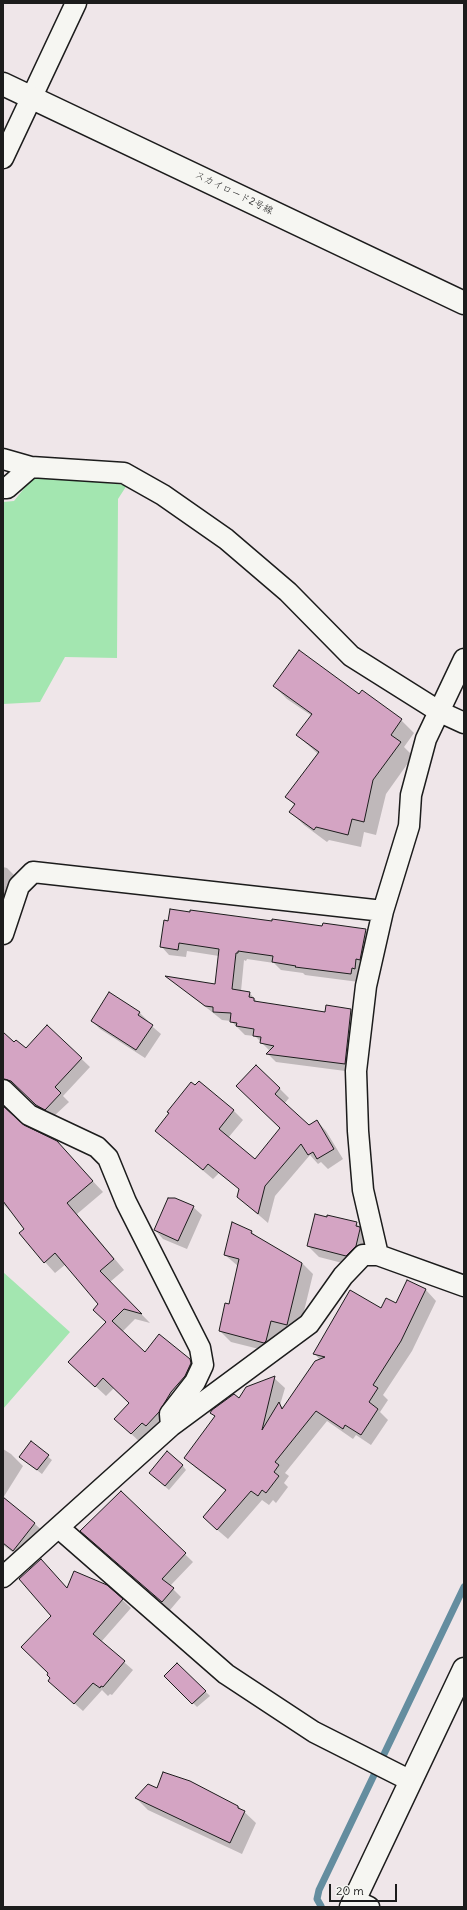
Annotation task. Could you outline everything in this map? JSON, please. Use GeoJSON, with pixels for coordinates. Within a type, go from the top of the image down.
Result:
{"type":"FeatureCollection","features":[{"type":"Feature","properties":{"kind":"street"},"geometry":{"type":"LineString","coordinates":[[3,158],[76,3]]}},
{"type":"Feature","properties":{"kind":"street","name":"スカイロード2号線"},"geometry":{"type":"LineString","coordinates":[[3,84],[464,303]]}},
{"type":"Feature","properties":{"kind":"street"},"geometry":{"type":"LineString","coordinates":[[3,459],[31,467],[124,473],[163,495],[226,539],[288,592],[351,656],[440,712],[464,723]]}},
{"type":"Feature","properties":{"kind":"street"},"geometry":{"type":"LineString","coordinates":[[3,488],[7,488],[31,467]]}},
{"type":"Feature","properties":{"kind":"street"},"geometry":{"type":"LineString","coordinates":[[378,1255],[363,1190],[358,1131],[356,1072],[366,986],[383,910],[409,826],[411,795],[426,739],[464,659]]}},
{"type":"Feature","properties":{"kind":"street"},"geometry":{"type":"LineString","coordinates":[[3,934],[19,886],[33,872],[383,910]]}},
{"type":"Feature","properties":{"kind":"street"},"geometry":{"type":"LineString","coordinates":[[3,1090],[29,1115],[97,1147],[108,1158],[126,1202],[200,1348],[203,1365],[195,1382],[170,1414],[171,1426]]}},
{"type":"Feature","properties":{"kind":"street"},"geometry":{"type":"LineString","coordinates":[[3,1577],[171,1426],[309,1324],[343,1276],[363,1255],[378,1255],[464,1286]]}},
{"type":"Feature","properties":{"kind":"street"},"geometry":{"type":"LineString","coordinates":[[59,1528],[226,1674],[314,1732],[411,1781]]}},
{"type":"Feature","properties":{"kind":"street"},"geometry":{"type":"LineString","coordinates":[[358,1905],[411,1781],[464,1669]]}},
{"type":"Feature","properties":{"kind":"green space"},"geometry":{"type":"Polygon","coordinates":[[[34,476],[127,485],[118,499],[117,658],[65,657],[40,702],[3,704],[3,502],[14,501],[34,476]]]}},
{"type":"Feature","properties":{"kind":"green space"},"geometry":{"type":"Polygon","coordinates":[[[3,1272],[70,1332],[3,1409],[3,1272]]]}},
{"type":"Feature","properties":{"kind":"building"},"geometry":{"type":"Polygon","coordinates":[[[299,650],[359,694],[362,690],[402,719],[391,735],[401,742],[373,780],[364,822],[352,819],[348,835],[316,827],[314,830],[289,812],[295,804],[285,797],[319,752],[296,735],[312,714],[273,686],[299,650]]]}},
{"type":"Feature","properties":{"kind":"building"},"geometry":{"type":"Polygon","coordinates":[[[170,909],[190,912],[190,910],[272,921],[272,919],[322,926],[323,923],[366,929],[360,960],[356,959],[355,969],[352,968],[351,974],[295,967],[296,966],[272,962],[273,956],[238,951],[238,953],[236,953],[232,989],[250,992],[249,997],[254,998],[254,1001],[325,1012],[326,1005],[351,1009],[345,1064],[266,1054],[274,1046],[260,1043],[261,1037],[253,1036],[254,1029],[236,1026],[237,1023],[230,1022],[231,1013],[213,1012],[213,1007],[205,1006],[165,976],[215,984],[219,949],[179,943],[178,950],[160,947],[164,920],[168,921],[170,909]]]}},
{"type":"Feature","properties":{"kind":"building"},"geometry":{"type":"Polygon","coordinates":[[[109,992],[140,1012],[138,1015],[153,1025],[136,1050],[91,1021],[109,992]]]}},
{"type":"Feature","properties":{"kind":"building"},"geometry":{"type":"Polygon","coordinates":[[[47,1025],[82,1058],[55,1087],[61,1093],[45,1110],[36,1105],[11,1081],[3,1079],[3,1032],[14,1042],[16,1040],[26,1048],[47,1025]]]}},
{"type":"Feature","properties":{"kind":"building"},"geometry":{"type":"Polygon","coordinates":[[[256,1065],[280,1088],[275,1094],[309,1125],[317,1120],[334,1149],[317,1159],[313,1152],[308,1155],[301,1144],[265,1186],[258,1214],[237,1197],[239,1189],[208,1164],[203,1170],[155,1131],[169,1113],[167,1112],[191,1082],[195,1085],[199,1081],[234,1110],[219,1129],[255,1159],[280,1128],[236,1086],[256,1065]]]}},
{"type":"Feature","properties":{"kind":"building"},"geometry":{"type":"Polygon","coordinates":[[[3,1106],[24,1125],[57,1141],[93,1181],[67,1203],[114,1259],[100,1271],[142,1314],[124,1309],[112,1321],[145,1352],[159,1334],[190,1359],[191,1363],[185,1376],[171,1392],[159,1412],[146,1426],[142,1423],[131,1434],[114,1419],[129,1403],[103,1378],[95,1387],[68,1362],[106,1322],[93,1310],[98,1304],[55,1253],[44,1263],[19,1233],[24,1229],[3,1201],[3,1106]]]}},
{"type":"Feature","properties":{"kind":"building"},"geometry":{"type":"Polygon","coordinates":[[[168,1198],[175,1198],[194,1206],[178,1241],[154,1230],[168,1198]]]}},
{"type":"Feature","properties":{"kind":"building"},"geometry":{"type":"Polygon","coordinates":[[[315,1214],[327,1217],[327,1215],[357,1222],[356,1226],[360,1227],[360,1229],[356,1246],[346,1256],[307,1246],[315,1214]]]}},
{"type":"Feature","properties":{"kind":"building"},"geometry":{"type":"Polygon","coordinates":[[[232,1222],[252,1231],[251,1233],[302,1263],[287,1325],[271,1321],[266,1341],[264,1343],[219,1331],[225,1303],[229,1304],[239,1259],[224,1255],[232,1222]]]}},
{"type":"Feature","properties":{"kind":"building"},"geometry":{"type":"Polygon","coordinates":[[[407,1280],[426,1289],[401,1341],[373,1385],[378,1388],[369,1402],[378,1409],[361,1435],[345,1425],[343,1429],[316,1411],[275,1462],[279,1465],[274,1472],[279,1476],[266,1493],[262,1490],[258,1496],[251,1491],[217,1530],[203,1517],[226,1490],[184,1458],[215,1416],[210,1413],[212,1410],[234,1394],[239,1398],[246,1387],[275,1376],[262,1430],[279,1402],[282,1409],[315,1361],[325,1357],[313,1354],[350,1290],[381,1308],[386,1298],[396,1303],[407,1280]]]}},
{"type":"Feature","properties":{"kind":"building"},"geometry":{"type":"Polygon","coordinates":[[[31,1441],[49,1455],[37,1470],[19,1457],[31,1441]]]}},
{"type":"Feature","properties":{"kind":"building"},"geometry":{"type":"Polygon","coordinates":[[[167,1451],[183,1465],[165,1486],[149,1473],[167,1451]]]}},
{"type":"Feature","properties":{"kind":"building"},"geometry":{"type":"Polygon","coordinates":[[[121,1491],[186,1553],[162,1579],[174,1588],[162,1602],[80,1531],[121,1491]]]}},
{"type":"Feature","properties":{"kind":"building"},"geometry":{"type":"Polygon","coordinates":[[[3,1497],[35,1523],[13,1551],[3,1543],[3,1497]]]}},
{"type":"Feature","properties":{"kind":"building"},"geometry":{"type":"Polygon","coordinates":[[[41,1559],[67,1588],[74,1571],[107,1585],[123,1599],[93,1634],[125,1661],[103,1687],[101,1686],[100,1688],[93,1683],[74,1704],[48,1681],[50,1678],[47,1675],[48,1673],[21,1647],[51,1616],[19,1579],[41,1559]]]}},
{"type":"Feature","properties":{"kind":"building"},"geometry":{"type":"Polygon","coordinates":[[[177,1663],[206,1691],[192,1704],[164,1676],[177,1663]]]}},
{"type":"Feature","properties":{"kind":"building"},"geometry":{"type":"Polygon","coordinates":[[[163,1772],[190,1781],[245,1811],[230,1843],[135,1798],[148,1784],[157,1788],[163,1772]]]}},
{"type":"Feature","properties":{"kind":"waterway"},"geometry":{"type":"LineString","coordinates":[[321,1906],[317,1899],[319,1890],[464,1587]]}}]}
